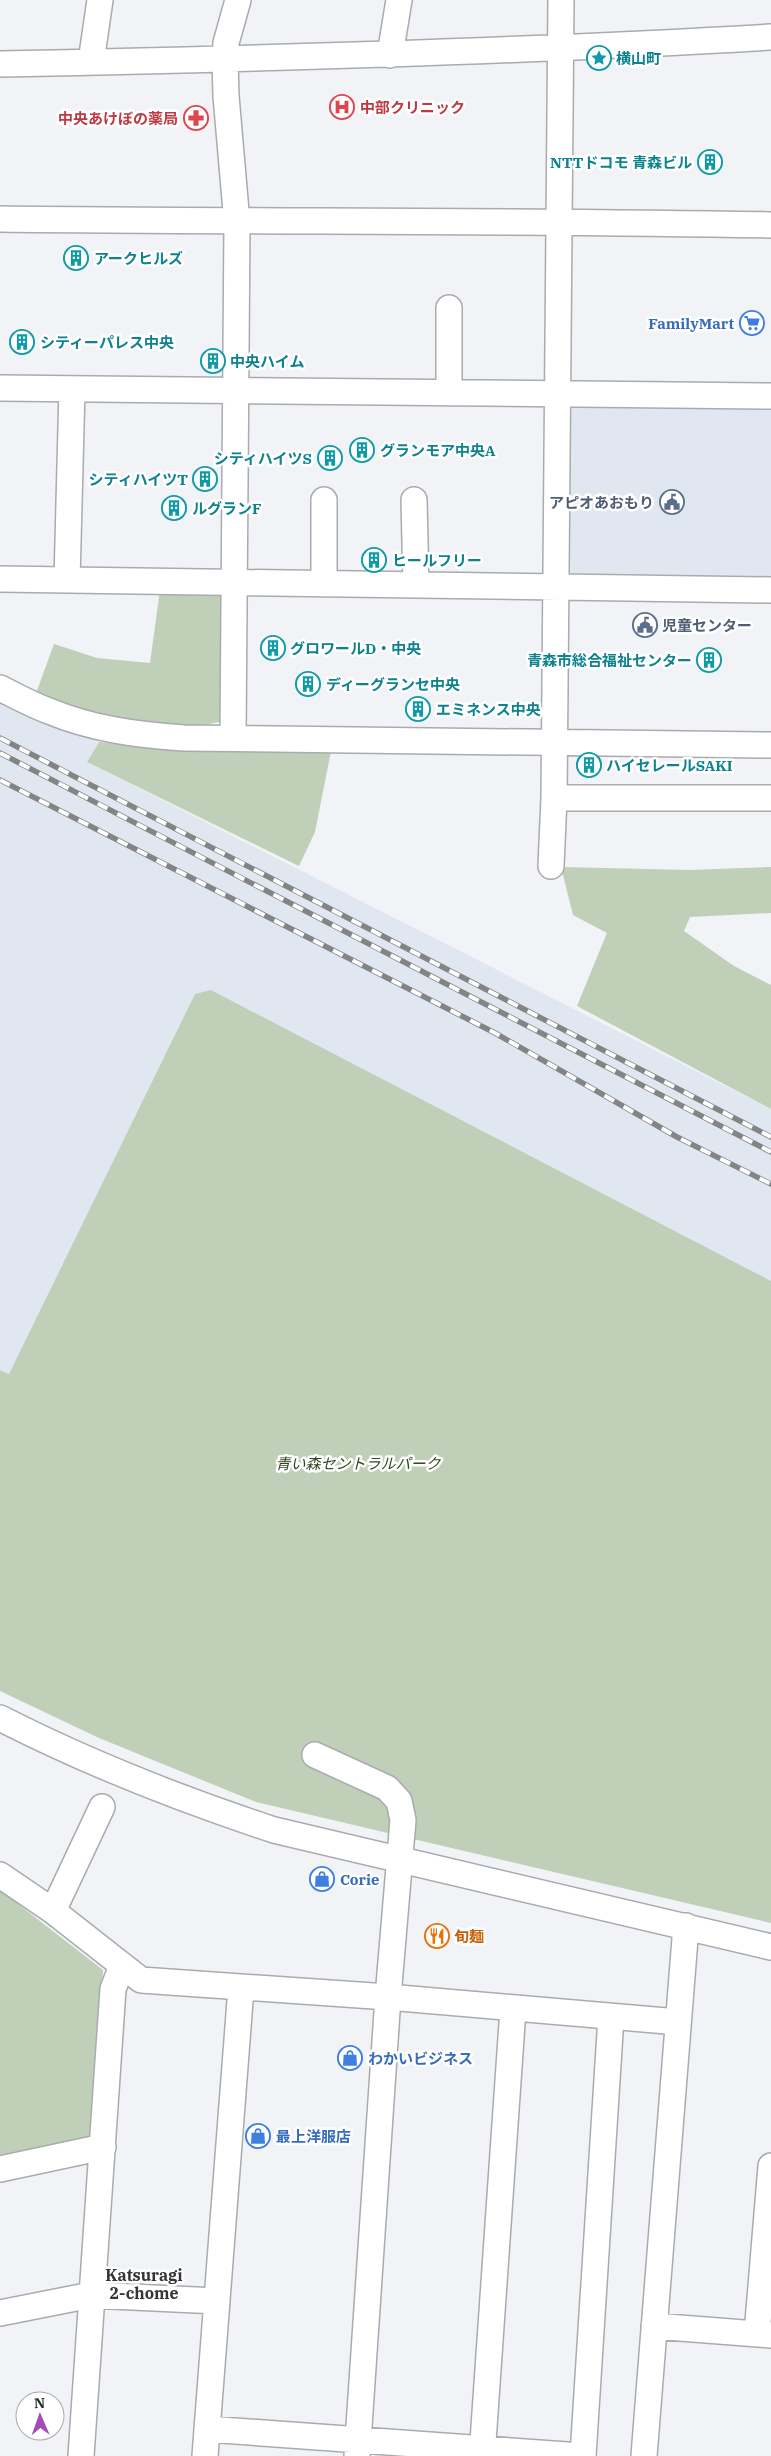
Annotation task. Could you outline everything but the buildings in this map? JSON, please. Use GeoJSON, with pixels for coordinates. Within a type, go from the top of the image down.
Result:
{"type":"FeatureCollection","features":[{"type":"Feature","properties":{"kind":"street"},"geometry":{"type":"LineString","coordinates":[[91,62],[100,0]]}},
{"type":"Feature","properties":{"kind":"street"},"geometry":{"type":"LineString","coordinates":[[233,737],[238,223],[226,96],[225,59],[226,43],[238,0]]}},
{"type":"Feature","properties":{"kind":"street"},"geometry":{"type":"LineString","coordinates":[[390,55],[399,0]]}},
{"type":"Feature","properties":{"kind":"street"},"geometry":{"type":"LineString","coordinates":[[551,866],[554,798],[556,396],[561,0]]}},
{"type":"Feature","properties":{"kind":"street"},"geometry":{"type":"LineString","coordinates":[[0,64],[561,49],[771,36]]}},
{"type":"Feature","properties":{"kind":"street"},"geometry":{"type":"LineString","coordinates":[[0,219],[238,223],[402,220],[559,221],[771,225]]}},
{"type":"Feature","properties":{"kind":"street"},"geometry":{"type":"LineString","coordinates":[[449,308],[449,394]]}},
{"type":"Feature","properties":{"kind":"street"},"geometry":{"type":"LineString","coordinates":[[0,388],[556,396],[771,396]]}},
{"type":"Feature","properties":{"kind":"street"},"geometry":{"type":"LineString","coordinates":[[67,580],[72,389]]}},
{"type":"Feature","properties":{"kind":"street"},"geometry":{"type":"LineString","coordinates":[[324,500],[324,584]]}},
{"type":"Feature","properties":{"kind":"street"},"geometry":{"type":"LineString","coordinates":[[414,500],[416,585]]}},
{"type":"Feature","properties":{"kind":"street"},"geometry":{"type":"LineString","coordinates":[[0,579],[771,590]]}},
{"type":"Feature","properties":{"kind":"street"},"geometry":{"type":"LineString","coordinates":[[0,688],[48,711],[106,729],[167,737],[771,745]]}},
{"type":"Feature","properties":{"kind":"street"},"geometry":{"type":"LineString","coordinates":[[554,798],[771,798]]}},
{"type":"Feature","properties":{"kind":"street"},"geometry":{"type":"LineString","coordinates":[[0,1718],[110,1769],[196,1804],[274,1830],[771,1947]]}},
{"type":"Feature","properties":{"kind":"street"},"geometry":{"type":"LineString","coordinates":[[315,1754],[387,1788],[399,1801],[403,1820],[388,1997],[357,2448]]}},
{"type":"Feature","properties":{"kind":"street"},"geometry":{"type":"LineString","coordinates":[[53,1911],[102,1806]]}},
{"type":"Feature","properties":{"kind":"street"},"geometry":{"type":"LineString","coordinates":[[0,1875],[53,1911],[141,1980],[388,1997],[678,2022]]}},
{"type":"Feature","properties":{"kind":"street"},"geometry":{"type":"LineString","coordinates":[[644,2456],[686,1926]]}},
{"type":"Feature","properties":{"kind":"street"},"geometry":{"type":"LineString","coordinates":[[80,2456],[113,1990],[122,1966]]}},
{"type":"Feature","properties":{"kind":"street"},"geometry":{"type":"LineString","coordinates":[[205,2456],[241,1988]]}},
{"type":"Feature","properties":{"kind":"street"},"geometry":{"type":"LineString","coordinates":[[482,2452],[513,2009]]}},
{"type":"Feature","properties":{"kind":"street"},"geometry":{"type":"LineString","coordinates":[[207,2429],[357,2448],[582,2456],[611,2017]]}},
{"type":"Feature","properties":{"kind":"street"},"geometry":{"type":"LineString","coordinates":[[0,2169],[103,2147]]}},
{"type":"Feature","properties":{"kind":"street"},"geometry":{"type":"LineString","coordinates":[[654,2326],[764,2334],[771,2166]]}},
{"type":"Feature","properties":{"kind":"street"},"geometry":{"type":"LineString","coordinates":[[0,2313],[91,2295],[217,2301]]}},
{"type":"Feature","properties":{"kind":"shaded area","name":"アピオあおもり"},"geometry":{"type":"Polygon","coordinates":[[[572,407],[771,408],[771,578],[574,577],[568,569],[569,413],[572,407]]]}},
{"type":"Feature","properties":{"kind":"shaded area"},"geometry":{"type":"Polygon","coordinates":[[[0,698],[99,742],[87,762],[771,1109],[771,1281],[211,990],[9,1374],[0,1370],[0,698]]]}},
{"type":"Feature","properties":{"kind":"green space"},"geometry":{"type":"Polygon","coordinates":[[[160,590],[219,592],[224,595],[223,721],[186,729],[111,717],[35,696],[54,644],[97,658],[150,663],[160,590]]]}},
{"type":"Feature","properties":{"kind":"green space"},"geometry":{"type":"Polygon","coordinates":[[[99,742],[168,749],[331,751],[315,832],[299,866],[87,762],[99,742]]]}},
{"type":"Feature","properties":{"kind":"green space"},"geometry":{"type":"Polygon","coordinates":[[[561,867],[690,870],[771,867],[771,913],[690,917],[684,931],[734,966],[771,985],[771,1109],[577,1006],[607,933],[573,915],[561,867]]]}},
{"type":"Feature","properties":{"kind":"green space","name":"青い森セントラルパーク"},"geometry":{"type":"Polygon","coordinates":[[[211,990],[771,1281],[771,1923],[256,1802],[99,1738],[0,1691],[0,1370],[9,1374],[195,994],[211,990]]]}},
{"type":"Feature","properties":{"kind":"green space"},"geometry":{"type":"Polygon","coordinates":[[[0,1890],[103,1970],[95,2133],[85,2140],[0,2160],[0,1890]]]}},
{"type":"Feature","properties":{"kind":"railway"},"geometry":{"type":"LineString","coordinates":[[0,738],[771,1137]]}},
{"type":"Feature","properties":{"kind":"railway"},"geometry":{"type":"LineString","coordinates":[[0,753],[771,1152]]}},
{"type":"Feature","properties":{"kind":"railway"},"geometry":{"type":"LineString","coordinates":[[0,780],[495,1033],[677,1137],[771,1184]]}},
{"type":"Feature","properties":{"kind":"place","name":"横山町"},"geometry":{"type":"Point","coordinates":[599,58]}},
{"type":"Feature","properties":{"kind":"place","name":"中部クリニック"},"geometry":{"type":"Point","coordinates":[342,107]}},
{"type":"Feature","properties":{"kind":"place","name":"中央あけぼの薬局"},"geometry":{"type":"Point","coordinates":[196,118]}},
{"type":"Feature","properties":{"kind":"place","name":"NTTドコモ 青森ビル"},"geometry":{"type":"Point","coordinates":[710,162]}},
{"type":"Feature","properties":{"kind":"place","name":"アークヒルズ"},"geometry":{"type":"Point","coordinates":[76,258]}},
{"type":"Feature","properties":{"kind":"place","name":"FamilyMart"},"geometry":{"type":"Point","coordinates":[752,323]}},
{"type":"Feature","properties":{"kind":"place","name":"シティーパレス中央"},"geometry":{"type":"Point","coordinates":[22,342]}},
{"type":"Feature","properties":{"kind":"place","name":"中央ハイム"},"geometry":{"type":"Point","coordinates":[213,361]}},
{"type":"Feature","properties":{"kind":"place","name":"グランモア中央A"},"geometry":{"type":"Point","coordinates":[362,450]}},
{"type":"Feature","properties":{"kind":"place","name":"シティハイツS"},"geometry":{"type":"Point","coordinates":[330,458]}},
{"type":"Feature","properties":{"kind":"place","name":"シティハイツT"},"geometry":{"type":"Point","coordinates":[205,479]}},
{"type":"Feature","properties":{"kind":"place","name":"アピオあおもり"},"geometry":{"type":"Point","coordinates":[672,502]}},
{"type":"Feature","properties":{"kind":"place","name":"ルグランF"},"geometry":{"type":"Point","coordinates":[174,508]}},
{"type":"Feature","properties":{"kind":"place","name":"ヒールフリー"},"geometry":{"type":"Point","coordinates":[374,560]}},
{"type":"Feature","properties":{"kind":"place","name":"児童センター"},"geometry":{"type":"Point","coordinates":[645,625]}},
{"type":"Feature","properties":{"kind":"place","name":"グロワールD・中央"},"geometry":{"type":"Point","coordinates":[273,648]}},
{"type":"Feature","properties":{"kind":"place","name":"青森市総合福祉センター"},"geometry":{"type":"Point","coordinates":[709,660]}},
{"type":"Feature","properties":{"kind":"place","name":"ディーグランセ中央"},"geometry":{"type":"Point","coordinates":[308,684]}},
{"type":"Feature","properties":{"kind":"place","name":"エミネンス中央"},"geometry":{"type":"Point","coordinates":[418,709]}},
{"type":"Feature","properties":{"kind":"place","name":"ハイセレールSAKI"},"geometry":{"type":"Point","coordinates":[589,765]}},
{"type":"Feature","properties":{"kind":"place","name":"Corie"},"geometry":{"type":"Point","coordinates":[322,1879]}},
{"type":"Feature","properties":{"kind":"place","name":"旬麺"},"geometry":{"type":"Point","coordinates":[437,1936]}},
{"type":"Feature","properties":{"kind":"place","name":"わかいビジネス"},"geometry":{"type":"Point","coordinates":[350,2058]}},
{"type":"Feature","properties":{"kind":"place","name":"最上洋服店"},"geometry":{"type":"Point","coordinates":[258,2136]}},
{"type":"Feature","properties":{"kind":"district","name":"Katsuragi 2-chome"},"geometry":{"type":"Point","coordinates":[144,2284]}}]}
